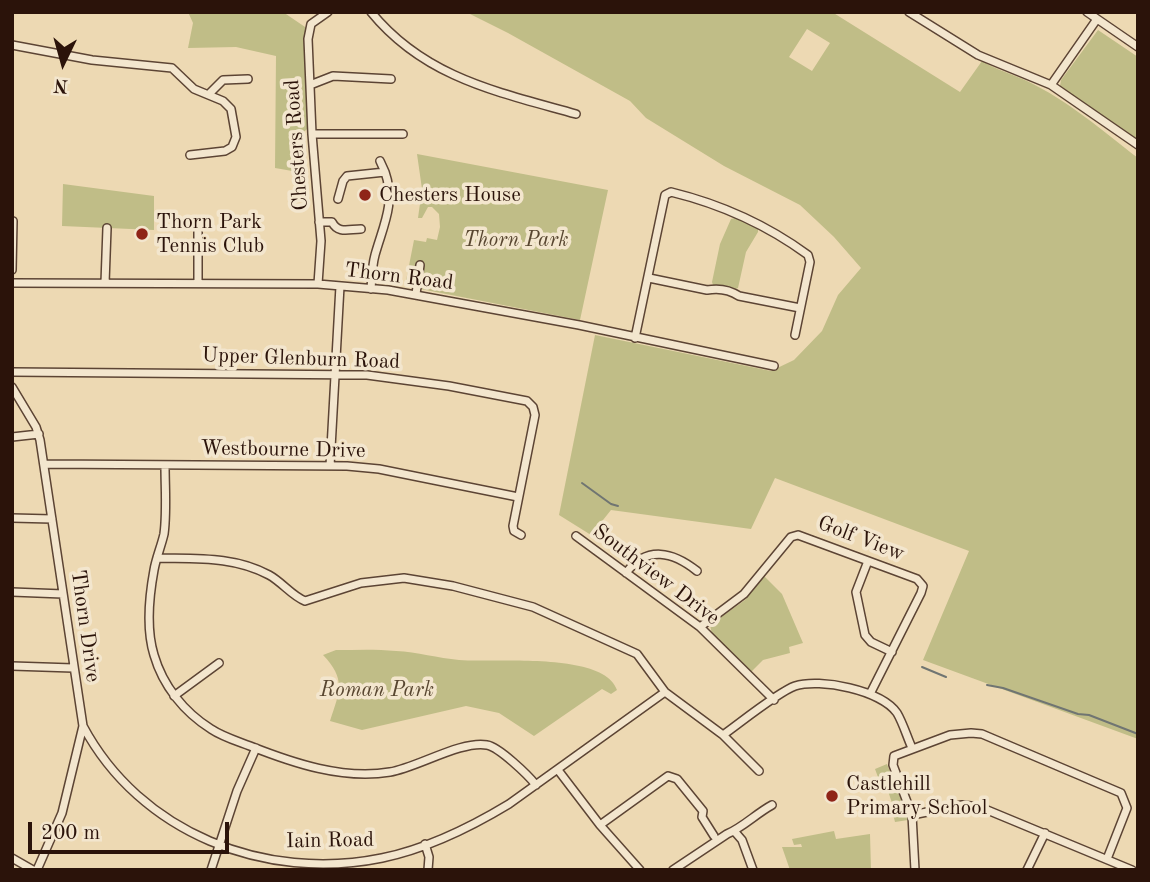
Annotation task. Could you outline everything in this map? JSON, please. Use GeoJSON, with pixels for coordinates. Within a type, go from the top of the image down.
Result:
{"type":"FeatureCollection","features":[{"type":"Feature","properties":{"kind":"street","name":"Chesters Road"},"geometry":{"type":"LineString","coordinates":[[318,285],[321,241],[312,134],[309,31],[314,21],[328,12]]}},
{"type":"Feature","properties":{"kind":"street"},"geometry":{"type":"LineString","coordinates":[[370,12],[402,46],[435,67],[482,87],[576,114]]}},
{"type":"Feature","properties":{"kind":"street"},"geometry":{"type":"LineString","coordinates":[[909,12],[978,55],[1051,85],[1138,145]]}},
{"type":"Feature","properties":{"kind":"street"},"geometry":{"type":"LineString","coordinates":[[1087,12],[1138,47]]}},
{"type":"Feature","properties":{"kind":"street"},"geometry":{"type":"LineString","coordinates":[[1051,85],[1097,19]]}},
{"type":"Feature","properties":{"kind":"street"},"geometry":{"type":"LineString","coordinates":[[12,45],[85,59],[164,66],[179,72],[194,89],[223,101],[231,108],[236,141],[232,147],[225,150],[190,155]]}},
{"type":"Feature","properties":{"kind":"street"},"geometry":{"type":"LineString","coordinates":[[310,85],[333,76],[360,76],[366,83],[391,79]]}},
{"type":"Feature","properties":{"kind":"street"},"geometry":{"type":"LineString","coordinates":[[209,94],[223,80],[248,79]]}},
{"type":"Feature","properties":{"kind":"street"},"geometry":{"type":"LineString","coordinates":[[312,134],[403,135]]}},
{"type":"Feature","properties":{"kind":"street"},"geometry":{"type":"LineString","coordinates":[[371,289],[374,258],[387,223],[390,203],[385,172],[380,161]]}},
{"type":"Feature","properties":{"kind":"street"},"geometry":{"type":"LineString","coordinates":[[338,199],[347,176],[385,172]]}},
{"type":"Feature","properties":{"kind":"street"},"geometry":{"type":"LineString","coordinates":[[635,338],[666,195],[671,192],[702,200],[764,226],[808,255],[810,262],[795,335]]}},
{"type":"Feature","properties":{"kind":"street"},"geometry":{"type":"LineString","coordinates":[[319,222],[333,220],[335,228],[341,230],[361,229]]}},
{"type":"Feature","properties":{"kind":"street"},"geometry":{"type":"LineString","coordinates":[[12,270],[13,221]]}},
{"type":"Feature","properties":{"kind":"street"},"geometry":{"type":"LineString","coordinates":[[105,283],[107,228]]}},
{"type":"Feature","properties":{"kind":"street"},"geometry":{"type":"LineString","coordinates":[[198,232],[198,283]]}},
{"type":"Feature","properties":{"kind":"street"},"geometry":{"type":"LineString","coordinates":[[416,294],[420,265]]}},
{"type":"Feature","properties":{"kind":"street"},"geometry":{"type":"LineString","coordinates":[[649,278],[800,308]]}},
{"type":"Feature","properties":{"kind":"street","name":"Thorn Road"},"geometry":{"type":"LineString","coordinates":[[12,283],[318,285],[371,289],[416,294],[595,328],[774,366]]}},
{"type":"Feature","properties":{"kind":"street"},"geometry":{"type":"LineString","coordinates":[[330,466],[340,286]]}},
{"type":"Feature","properties":{"kind":"street"},"geometry":{"type":"LineString","coordinates":[[751,362],[753,351]]}},
{"type":"Feature","properties":{"kind":"street","name":"Upper Glenburn Road"},"geometry":{"type":"LineString","coordinates":[[12,372],[334,374],[395,377],[527,401],[533,407],[535,415],[513,529],[521,535]]}},
{"type":"Feature","properties":{"kind":"street","name":"Thorn Drive"},"geometry":{"type":"LineString","coordinates":[[12,387],[39,434],[83,726],[67,795],[54,835],[35,870]]}},
{"type":"Feature","properties":{"kind":"street"},"geometry":{"type":"LineString","coordinates":[[12,437],[39,434]]}},
{"type":"Feature","properties":{"kind":"street","name":"Westbourne Drive"},"geometry":{"type":"LineString","coordinates":[[44,464],[330,466],[379,470],[518,497]]}},
{"type":"Feature","properties":{"kind":"street"},"geometry":{"type":"LineString","coordinates":[[165,465],[164,525],[153,574],[149,630],[156,663],[174,696],[185,708],[212,730],[256,748],[294,761],[347,773],[370,775],[403,769],[469,747],[487,745],[503,755],[536,785]]}},
{"type":"Feature","properties":{"kind":"street"},"geometry":{"type":"LineString","coordinates":[[12,518],[52,519]]}},
{"type":"Feature","properties":{"kind":"street","name":"Golf View"},"geometry":{"type":"LineString","coordinates":[[700,627],[744,594],[790,537],[799,535],[917,579],[923,586],[870,694]]}},
{"type":"Feature","properties":{"kind":"street","name":"Southview Drive"},"geometry":{"type":"LineString","coordinates":[[576,536],[700,627],[774,700]]}},
{"type":"Feature","properties":{"kind":"street"},"geometry":{"type":"LineString","coordinates":[[626,572],[633,563],[643,557],[660,554],[681,558],[697,571]]}},
{"type":"Feature","properties":{"kind":"street"},"geometry":{"type":"LineString","coordinates":[[157,558],[216,559],[242,564],[271,576],[304,601],[361,583],[404,578],[502,597],[556,616],[637,654],[665,692],[723,735],[759,771]]}},
{"type":"Feature","properties":{"kind":"street"},"geometry":{"type":"LineString","coordinates":[[868,561],[856,592],[865,635],[871,642],[892,652]]}},
{"type":"Feature","properties":{"kind":"street"},"geometry":{"type":"LineString","coordinates":[[12,593],[63,594]]}},
{"type":"Feature","properties":{"kind":"street"},"geometry":{"type":"LineString","coordinates":[[174,696],[219,663]]}},
{"type":"Feature","properties":{"kind":"street"},"geometry":{"type":"LineString","coordinates":[[12,666],[73,668]]}},
{"type":"Feature","properties":{"kind":"street"},"geometry":{"type":"LineString","coordinates":[[723,735],[792,687],[813,682],[870,694],[890,706],[897,713],[912,748]]}},
{"type":"Feature","properties":{"kind":"street","name":"Iain Road"},"geometry":{"type":"LineString","coordinates":[[83,726],[102,759],[140,799],[167,820],[218,846],[267,859],[332,863],[386,857],[425,844],[483,819],[558,770],[665,692]]}},
{"type":"Feature","properties":{"kind":"street"},"geometry":{"type":"LineString","coordinates":[[915,870],[912,815],[893,765],[894,756],[950,735],[971,733],[982,734],[1116,789],[1125,797],[1127,808],[1107,859]]}},
{"type":"Feature","properties":{"kind":"street"},"geometry":{"type":"LineString","coordinates":[[211,870],[256,748]]}},
{"type":"Feature","properties":{"kind":"street"},"geometry":{"type":"LineString","coordinates":[[558,770],[600,825],[640,870]]}},
{"type":"Feature","properties":{"kind":"street"},"geometry":{"type":"LineString","coordinates":[[600,825],[668,776],[677,779],[703,811],[702,817],[714,836]]}},
{"type":"Feature","properties":{"kind":"street"},"geometry":{"type":"LineString","coordinates":[[673,870],[727,834],[735,832],[744,822],[772,805]]}},
{"type":"Feature","properties":{"kind":"street"},"geometry":{"type":"LineString","coordinates":[[912,815],[972,805],[986,808],[1132,870]]}},
{"type":"Feature","properties":{"kind":"street"},"geometry":{"type":"LineString","coordinates":[[735,832],[742,840],[753,870]]}},
{"type":"Feature","properties":{"kind":"street"},"geometry":{"type":"LineString","coordinates":[[1027,870],[1045,833]]}},
{"type":"Feature","properties":{"kind":"street"},"geometry":{"type":"LineString","coordinates":[[425,844],[429,857],[428,870]]}},
{"type":"Feature","properties":{"kind":"street"},"geometry":{"type":"LineString","coordinates":[[12,858],[35,870]]}},
{"type":"Feature","properties":{"kind":"green space"},"geometry":{"type":"Polygon","coordinates":[[[188,12],[283,12],[308,29],[304,47],[309,75],[311,126],[301,134],[298,172],[275,168],[276,56],[236,47],[188,48],[193,23],[188,12]]]}},
{"type":"Feature","properties":{"kind":"green space"},"geometry":{"type":"Polygon","coordinates":[[[466,12],[832,12],[960,92],[982,61],[1027,81],[1070,107],[1138,158],[1138,739],[923,660],[969,551],[775,478],[751,529],[611,510],[591,535],[559,515],[595,335],[771,371],[794,360],[822,331],[838,295],[861,268],[834,237],[800,205],[724,166],[646,118],[630,101],[466,12]],[[807,29],[789,57],[812,71],[830,43],[807,29]]]}},
{"type":"Feature","properties":{"kind":"green space"},"geometry":{"type":"Polygon","coordinates":[[[1098,30],[1138,57],[1138,140],[1060,86],[1061,80],[1098,30]]]}},
{"type":"Feature","properties":{"kind":"green space","name":"Thorn Park"},"geometry":{"type":"Polygon","coordinates":[[[417,154],[608,190],[580,320],[405,286],[414,240],[437,240],[440,227],[439,214],[432,207],[428,207],[422,218],[418,218],[422,189],[417,154]]]}},
{"type":"Feature","properties":{"kind":"green space"},"geometry":{"type":"Polygon","coordinates":[[[63,184],[154,196],[154,230],[62,226],[63,184]]]}},
{"type":"Feature","properties":{"kind":"green space"},"geometry":{"type":"Polygon","coordinates":[[[735,218],[758,228],[758,232],[746,252],[738,288],[735,289],[713,285],[712,282],[720,244],[731,219],[735,218]]]}},
{"type":"Feature","properties":{"kind":"green space"},"geometry":{"type":"Polygon","coordinates":[[[764,576],[782,594],[803,643],[789,647],[790,653],[763,660],[751,672],[712,634],[710,625],[745,600],[764,576]]]}},
{"type":"Feature","properties":{"kind":"green space","name":"Roman Park"},"geometry":{"type":"Polygon","coordinates":[[[336,650],[388,650],[459,660],[546,661],[570,664],[592,669],[608,678],[617,690],[611,694],[602,689],[534,736],[499,713],[466,706],[362,730],[330,721],[339,686],[335,671],[323,655],[336,650]]]}},
{"type":"Feature","properties":{"kind":"green space"},"geometry":{"type":"Polygon","coordinates":[[[887,764],[908,820],[895,822],[887,788],[882,788],[875,769],[887,764]]]}},
{"type":"Feature","properties":{"kind":"green space"},"geometry":{"type":"Polygon","coordinates":[[[834,831],[836,839],[870,834],[871,870],[790,870],[782,847],[802,847],[801,844],[794,845],[792,839],[834,831]]]}},
{"type":"Feature","properties":{"kind":"waterway"},"geometry":{"type":"LineString","coordinates":[[582,483],[618,506]]}},
{"type":"Feature","properties":{"kind":"waterway"},"geometry":{"type":"LineString","coordinates":[[922,667],[946,677]]}},
{"type":"Feature","properties":{"kind":"waterway"},"geometry":{"type":"LineString","coordinates":[[987,685],[1078,714],[1089,715],[1138,734]]}},
{"type":"Feature","properties":{"kind":"place","name":"Chesters House"},"geometry":{"type":"Point","coordinates":[365,195]}},
{"type":"Feature","properties":{"kind":"place","name":"Thorn Park Tennis Club"},"geometry":{"type":"Point","coordinates":[142,234]}},
{"type":"Feature","properties":{"kind":"place","name":"Castlehill Primary School"},"geometry":{"type":"Point","coordinates":[832,796]}}]}
